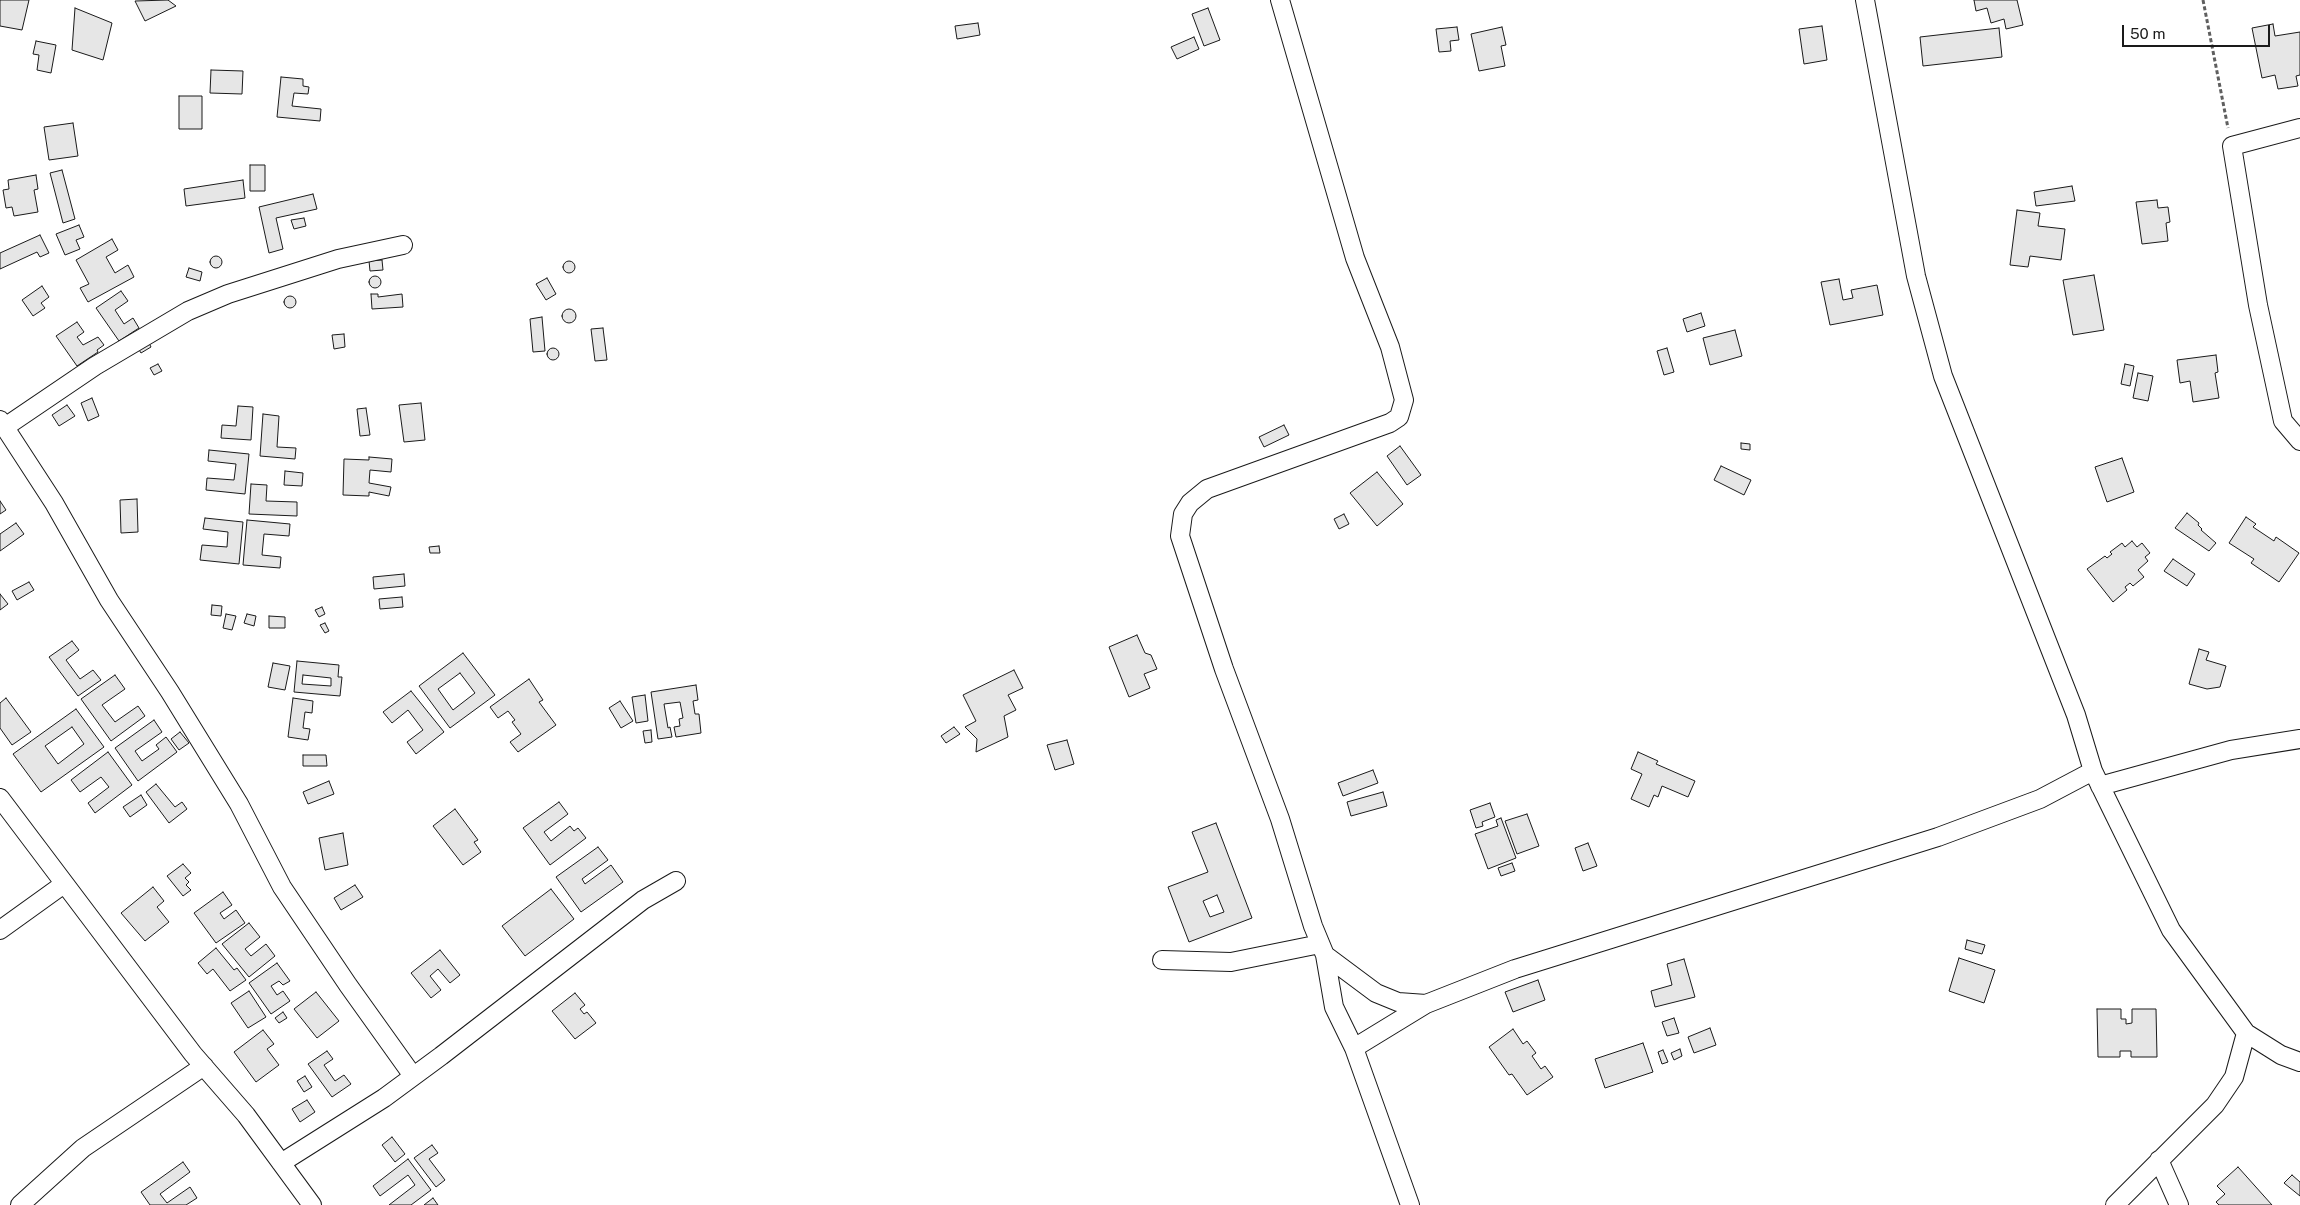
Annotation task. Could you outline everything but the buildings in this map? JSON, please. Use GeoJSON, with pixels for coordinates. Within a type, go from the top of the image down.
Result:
{"type":"FeatureCollection","features":[{"type":"Feature","properties":{"kind":"street"},"geometry":{"type":"LineString","coordinates":[[1280,0],[1355,258],[1390,347],[1404,400],[1399,417],[1390,423],[1207,489],[1190,503],[1183,514],[1180,536],[1224,669],[1280,819],[1322,950],[1334,1008],[1354,1048],[1410,1205]]}},
{"type":"Feature","properties":{"kind":"street"},"geometry":{"type":"LineString","coordinates":[[1865,0],[1916,276],[1943,376],[2076,715],[2097,779],[2172,930],[2246,1033],[2281,1055],[2300,1062]]}},
{"type":"Feature","properties":{"kind":"street"},"geometry":{"type":"LineString","coordinates":[[2300,128],[2232,146],[2258,305],[2284,421],[2300,441]]}},
{"type":"Feature","properties":{"kind":"street"},"geometry":{"type":"LineString","coordinates":[[402,245],[338,259],[228,294],[188,311],[2,424],[54,503],[109,600],[170,692],[239,804],[282,887],[348,985],[413,1076]]}},
{"type":"Feature","properties":{"kind":"street"},"geometry":{"type":"LineString","coordinates":[[1354,1048],[1426,1004],[1515,969],[1938,837],[2040,798],[2097,779],[2231,750],[2300,739]]}},
{"type":"Feature","properties":{"kind":"street"},"geometry":{"type":"LineString","coordinates":[[0,798],[204,1066],[246,1115],[312,1205]]}},
{"type":"Feature","properties":{"kind":"street"},"geometry":{"type":"LineString","coordinates":[[281,1163],[413,1076],[643,900],[676,881]]}},
{"type":"Feature","properties":{"kind":"street"},"geometry":{"type":"LineString","coordinates":[[0,930],[64,884]]}},
{"type":"Feature","properties":{"kind":"street"},"geometry":{"type":"LineString","coordinates":[[1162,960],[1231,962],[1322,950],[1376,993],[1398,1002],[1426,1004]]}},
{"type":"Feature","properties":{"kind":"street"},"geometry":{"type":"LineString","coordinates":[[2115,1205],[2215,1105],[2234,1077],[2246,1033]]}},
{"type":"Feature","properties":{"kind":"street"},"geometry":{"type":"LineString","coordinates":[[20,1205],[83,1148],[204,1066]]}},
{"type":"Feature","properties":{"kind":"street"},"geometry":{"type":"LineString","coordinates":[[2159,1160],[2179,1205]]}},
{"type":"Feature","properties":{"kind":"path"},"geometry":{"type":"LineString","coordinates":[[2203,0],[2232,146]]}}]}
